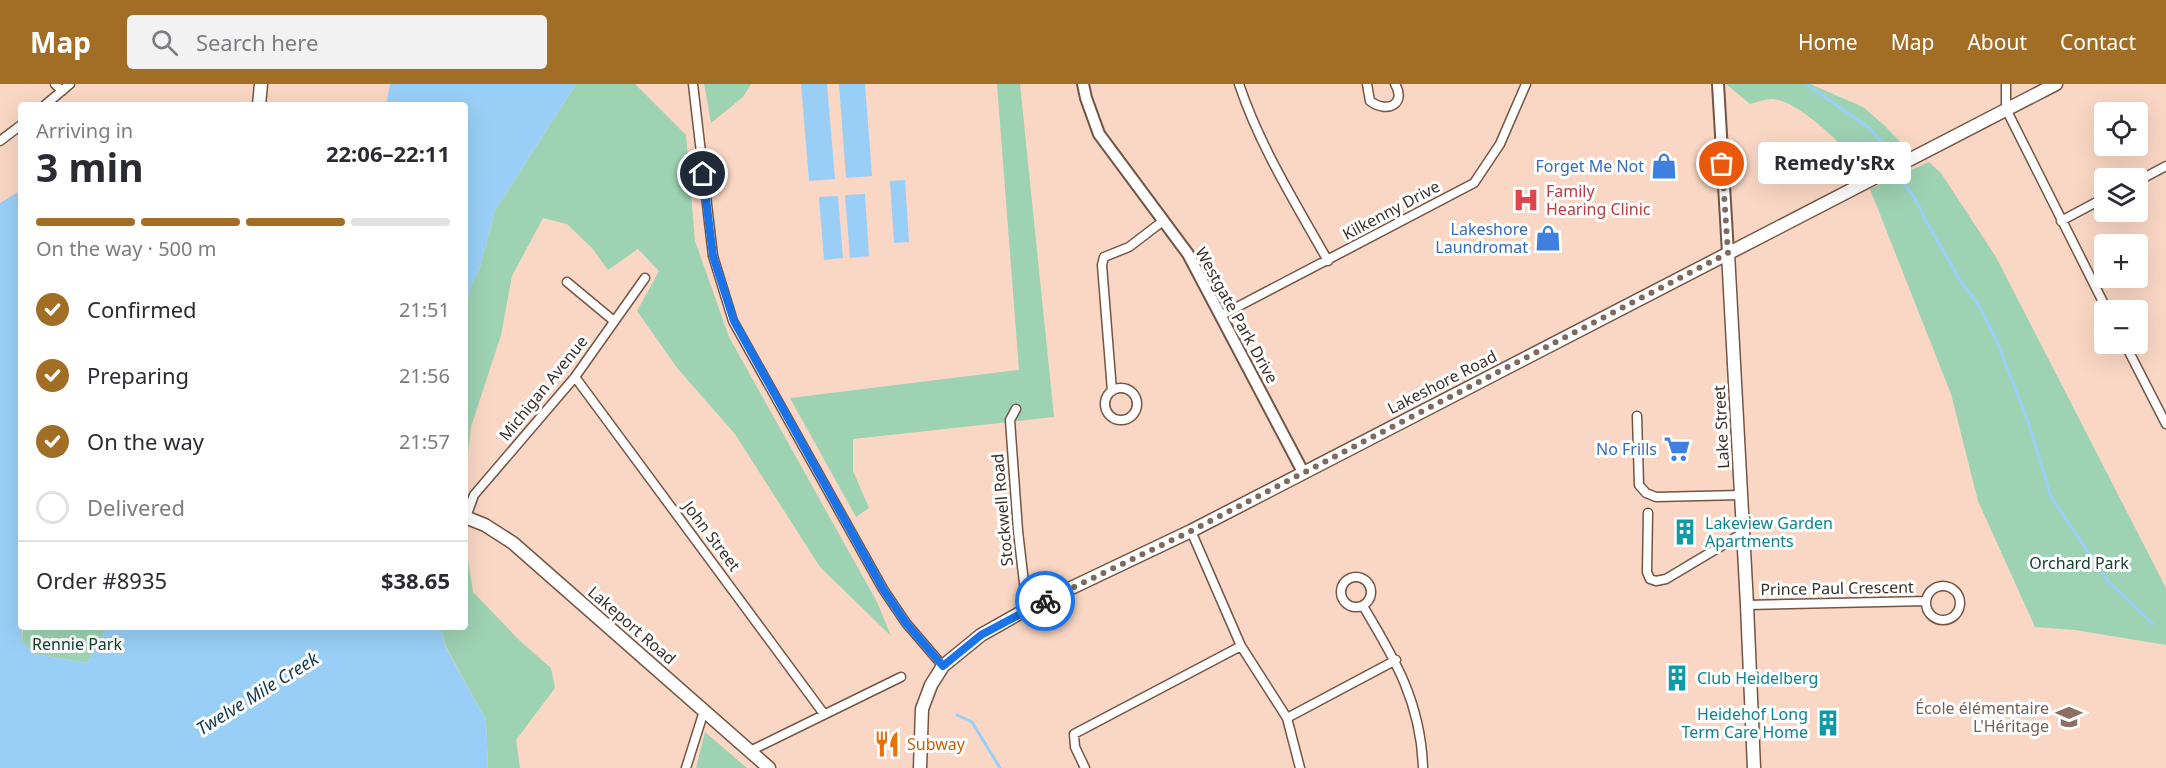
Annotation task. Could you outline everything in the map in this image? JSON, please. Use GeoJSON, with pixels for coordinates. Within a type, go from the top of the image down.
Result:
{"type":"FeatureCollection","features":[{"type":"Feature","properties":{"kind":"main road"},"geometry":{"type":"LineString","coordinates":[[259,102],[261,84]]}},
{"type":"Feature","properties":{"kind":"main road","name":"Lakeshore Road"},"geometry":{"type":"LineString","coordinates":[[920,768],[922,709],[931,685],[943,666],[981,635],[1028,609],[1191,531],[2056,84]]}},
{"type":"Feature","properties":{"kind":"main road","name":"Lake Street"},"geometry":{"type":"LineString","coordinates":[[1728,253],[1754,768]]}},
{"type":"Feature","properties":{"kind":"main road","name":"Lakeport Road"},"geometry":{"type":"LineString","coordinates":[[468,518],[485,525],[513,543],[769,768]]}},
{"type":"Feature","properties":{"kind":"street"},"geometry":{"type":"LineString","coordinates":[[47,102],[58,87],[70,84]]}},
{"type":"Feature","properties":{"kind":"street"},"geometry":{"type":"LineString","coordinates":[[693,84],[713,256],[734,321],[883,589],[906,623],[943,666]]}},
{"type":"Feature","properties":{"kind":"street","name":"Westgate Park Drive"},"geometry":{"type":"LineString","coordinates":[[1083,84],[1099,134],[1188,254],[1303,472]]}},
{"type":"Feature","properties":{"kind":"street"},"geometry":{"type":"LineString","coordinates":[[1239,84],[1248,111],[1276,168],[1328,261]]}},
{"type":"Feature","properties":{"kind":"street"},"geometry":{"type":"LineString","coordinates":[[1367,84],[1370,102],[1383,108],[1391,107],[1395,103],[1398,89],[1395,84]]}},
{"type":"Feature","properties":{"kind":"street","name":"Kilkenny Drive"},"geometry":{"type":"LineString","coordinates":[[1222,315],[1474,183],[1500,144],[1526,84]]}},
{"type":"Feature","properties":{"kind":"street","name":"Lake Street"},"geometry":{"type":"LineString","coordinates":[[1718,84],[1728,253]]}},
{"type":"Feature","properties":{"kind":"street"},"geometry":{"type":"LineString","coordinates":[[2006,84],[2006,110],[2103,300]]}},
{"type":"Feature","properties":{"kind":"street"},"geometry":{"type":"LineString","coordinates":[[0,141],[18,127]]}},
{"type":"Feature","properties":{"kind":"street"},"geometry":{"type":"LineString","coordinates":[[2148,175],[2166,166]]}},
{"type":"Feature","properties":{"kind":"street"},"geometry":{"type":"LineString","coordinates":[[2061,221],[2094,203]]}},
{"type":"Feature","properties":{"kind":"street"},"geometry":{"type":"LineString","coordinates":[[1112,391],[1102,265],[1104,257],[1130,247],[1163,221]]}},
{"type":"Feature","properties":{"kind":"street","name":"Michigan Avenue"},"geometry":{"type":"LineString","coordinates":[[468,510],[474,495],[575,377],[645,278]]}},
{"type":"Feature","properties":{"kind":"street"},"geometry":{"type":"LineString","coordinates":[[567,282],[614,321]]}},
{"type":"Feature","properties":{"kind":"street"},"geometry":{"type":"LineString","coordinates":[[2130,354],[2166,424]]}},
{"type":"Feature","properties":{"kind":"street","name":"John Street"},"geometry":{"type":"LineString","coordinates":[[575,377],[824,714]]}},
{"type":"Feature","properties":{"kind":"street","name":"Stockwell Road"},"geometry":{"type":"LineString","coordinates":[[1016,409],[1010,420],[1018,531],[1028,609]]}},
{"type":"Feature","properties":{"kind":"street"},"geometry":{"type":"LineString","coordinates":[[1637,416],[1639,485],[1646,493],[1656,497],[1741,495]]}},
{"type":"Feature","properties":{"kind":"street"},"geometry":{"type":"LineString","coordinates":[[1648,513],[1647,572],[1650,579],[1656,581],[1666,579],[1743,533]]}},
{"type":"Feature","properties":{"kind":"street"},"geometry":{"type":"LineString","coordinates":[[1191,531],[1241,646],[1287,718],[1300,768]]}},
{"type":"Feature","properties":{"kind":"street","name":"Prince Paul Crescent"},"geometry":{"type":"LineString","coordinates":[[1948,587],[1957,594],[1959,607],[1950,618],[1937,618],[1929,612],[1926,601],[1933,589],[1948,587]]}},
{"type":"Feature","properties":{"kind":"street","name":"Prince Paul Crescent"},"geometry":{"type":"LineString","coordinates":[[1747,605],[1926,601]]}},
{"type":"Feature","properties":{"kind":"street"},"geometry":{"type":"LineString","coordinates":[[1363,606],[1396,660],[1413,703],[1423,747],[1423,768]]}},
{"type":"Feature","properties":{"kind":"street"},"geometry":{"type":"LineString","coordinates":[[1084,768],[1075,747],[1074,734],[1241,646]]}},
{"type":"Feature","properties":{"kind":"street"},"geometry":{"type":"LineString","coordinates":[[1287,718],[1396,660]]}},
{"type":"Feature","properties":{"kind":"street"},"geometry":{"type":"LineString","coordinates":[[750,751],[901,676]]}},
{"type":"Feature","properties":{"kind":"street"},"geometry":{"type":"LineString","coordinates":[[686,768],[704,711]]}},
{"type":"Feature","properties":{"kind":"green space"},"geometry":{"type":"Polygon","coordinates":[[[576,84],[635,84],[686,135],[695,241],[729,337],[877,602],[891,636],[820,567],[735,434],[678,369],[637,311],[659,271],[638,249],[608,270],[592,248],[567,224],[543,218],[512,276],[501,335],[471,427],[468,454],[468,299],[480,267],[495,211],[576,84]]]}},
{"type":"Feature","properties":{"kind":"green space"},"geometry":{"type":"Polygon","coordinates":[[[704,84],[751,84],[743,97],[711,123],[704,84]]]}},
{"type":"Feature","properties":{"kind":"green space"},"geometry":{"type":"Polygon","coordinates":[[[997,84],[1020,84],[1054,417],[853,439],[853,471],[869,508],[856,517],[790,398],[1019,370],[997,84]]]}},
{"type":"Feature","properties":{"kind":"green space"},"geometry":{"type":"Polygon","coordinates":[[[1726,84],[1810,84],[1863,107],[1904,146],[1862,168],[1834,138],[1796,108],[1773,99],[1750,104],[1726,84]]]}},
{"type":"Feature","properties":{"kind":"green space","name":"Orchard Park"},"geometry":{"type":"Polygon","coordinates":[[[1929,162],[1941,173],[1996,257],[2166,588],[2166,645],[2075,630],[2035,627],[1978,501],[1951,394],[1870,189],[1929,162]]]}},
{"type":"Feature","properties":{"kind":"green space"},"geometry":{"type":"Polygon","coordinates":[[[468,560],[473,592],[520,641],[551,668],[555,688],[516,740],[520,768],[488,768],[486,720],[446,647],[441,630],[468,630],[468,560]]]}},
{"type":"Feature","properties":{"kind":"green space","name":"Rennie Park"},"geometry":{"type":"Polygon","coordinates":[[[23,630],[105,630],[87,663],[34,654],[22,641],[23,630]]]}},
{"type":"Feature","properties":{"kind":"green space"},"geometry":{"type":"Polygon","coordinates":[[[705,732],[747,768],[696,768],[705,732]]]}},
{"type":"Feature","properties":{"kind":"water"},"geometry":{"type":"Polygon","coordinates":[[[390,84],[576,84],[495,211],[480,267],[468,299],[468,102],[387,102],[390,84]]]}},
{"type":"Feature","properties":{"kind":"water"},"geometry":{"type":"Polygon","coordinates":[[[801,84],[827,84],[835,179],[809,181],[801,84]]]}},
{"type":"Feature","properties":{"kind":"water"},"geometry":{"type":"Polygon","coordinates":[[[839,84],[865,84],[872,176],[846,178],[839,84]]]}},
{"type":"Feature","properties":{"kind":"water"},"geometry":{"type":"Polygon","coordinates":[[[905,180],[909,242],[894,243],[890,181],[905,180]]]}},
{"type":"Feature","properties":{"kind":"water","name":"Twelve Mile Creek"},"geometry":{"type":"Polygon","coordinates":[[[18,192],[18,630],[22,630],[22,641],[34,654],[87,663],[105,630],[441,630],[446,648],[486,720],[488,768],[0,768],[0,203],[18,192]]]}},
{"type":"Feature","properties":{"kind":"water"},"geometry":{"type":"Polygon","coordinates":[[[865,194],[869,256],[850,258],[845,195],[865,194]]]}},
{"type":"Feature","properties":{"kind":"water"},"geometry":{"type":"Polygon","coordinates":[[[838,196],[843,258],[824,260],[819,197],[838,196]]]}},
{"type":"Feature","properties":{"kind":"waterway"},"geometry":{"type":"LineString","coordinates":[[1806,84],[1868,127],[1889,150],[1895,162]]}},
{"type":"Feature","properties":{"kind":"waterway"},"geometry":{"type":"LineString","coordinates":[[1897,168],[1902,181],[1916,200],[1926,221],[1960,280],[1979,306],[1996,339],[2029,424],[2051,497],[2107,580],[2153,624]]}},
{"type":"Feature","properties":{"kind":"waterway"},"geometry":{"type":"LineString","coordinates":[[957,715],[972,722],[1000,768]]}},
{"type":"Feature","properties":{"kind":"way so far"},"geometry":{"type":"LineString","coordinates":[[1045,601],[1191,531],[1728,253],[1722,164]]}},
{"type":"Feature","properties":{"kind":"place","name":"Remedy'sRx"},"geometry":{"type":"Point","coordinates":[1722,164]}},
{"type":"Feature","properties":{"kind":"place","name":"Forget Me Not"},"geometry":{"type":"Point","coordinates":[1664,166]}},
{"type":"Feature","properties":{"kind":"place","name":"Family Hearing Clinic"},"geometry":{"type":"Point","coordinates":[1526,200]}},
{"type":"Feature","properties":{"kind":"place","name":"Lakeshore Laundromat"},"geometry":{"type":"Point","coordinates":[1548,238]}},
{"type":"Feature","properties":{"kind":"place","name":"No Frills"},"geometry":{"type":"Point","coordinates":[1677,449]}},
{"type":"Feature","properties":{"kind":"place","name":"Lakeview Garden Apartments"},"geometry":{"type":"Point","coordinates":[1685,532]}},
{"type":"Feature","properties":{"kind":"place","name":"Club Heidelberg"},"geometry":{"type":"Point","coordinates":[1677,678]}},
{"type":"Feature","properties":{"kind":"place","name":"École élémentaire L'Héritage"},"geometry":{"type":"Point","coordinates":[2069,717]}},
{"type":"Feature","properties":{"kind":"place","name":"Heidehof Long Term Care Home"},"geometry":{"type":"Point","coordinates":[1828,723]}},
{"type":"Feature","properties":{"kind":"place","name":"Subway"},"geometry":{"type":"Point","coordinates":[887,744]}},
{"type":"Feature","properties":{"kind":"route"},"geometry":{"type":"LineString","coordinates":[[703,174],[713,256],[734,321],[883,589],[906,623],[943,666],[981,635],[1045,601]]}}]}
